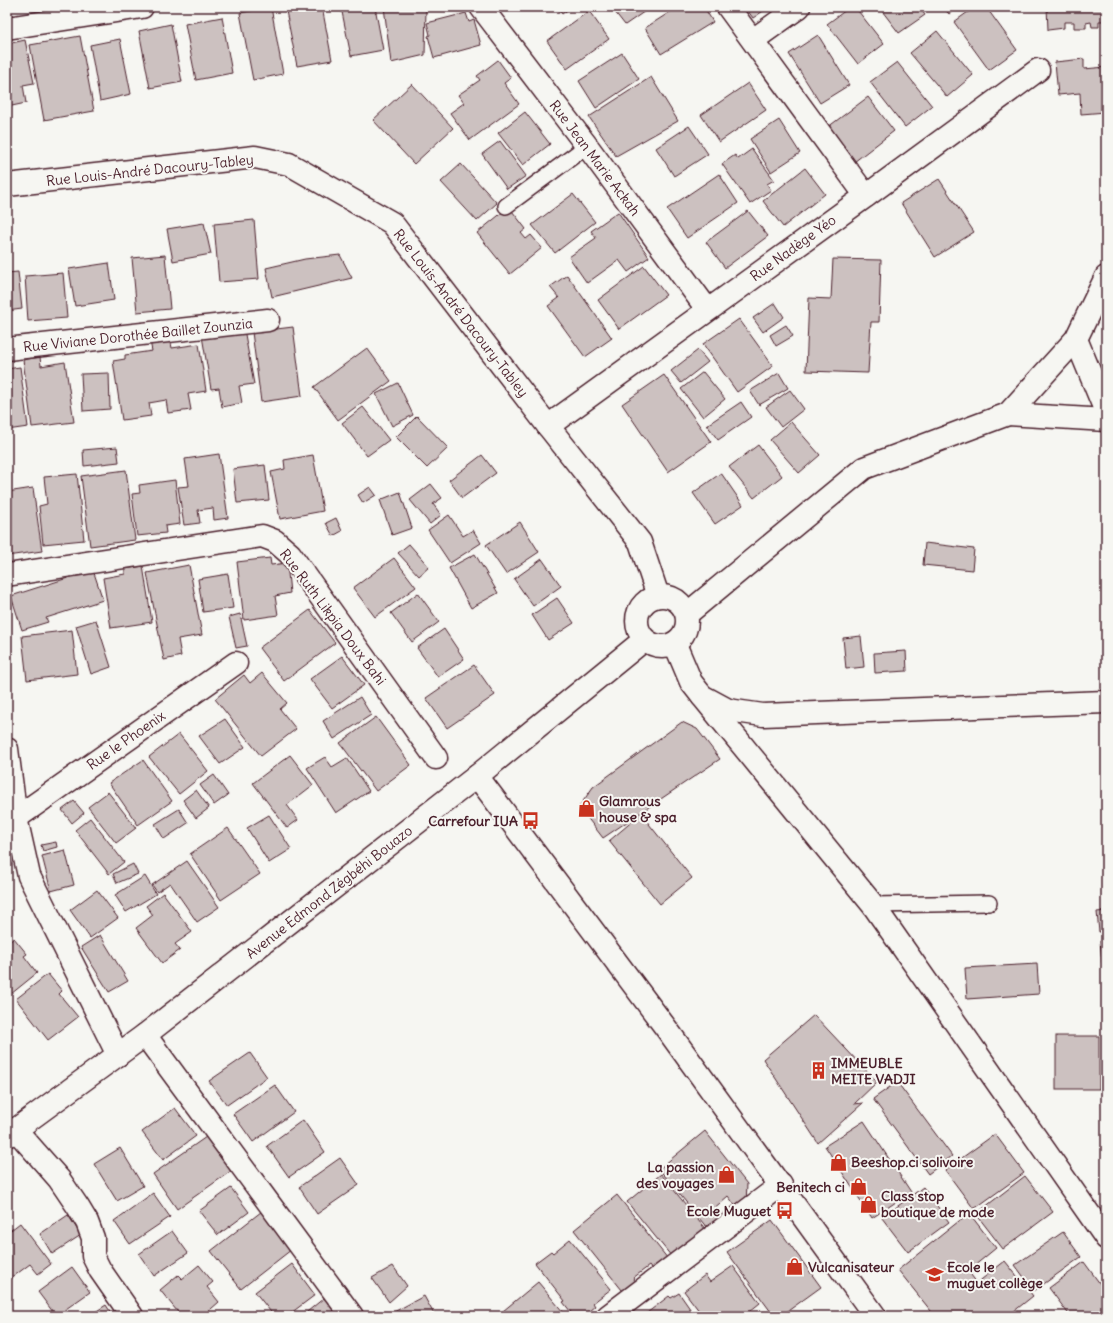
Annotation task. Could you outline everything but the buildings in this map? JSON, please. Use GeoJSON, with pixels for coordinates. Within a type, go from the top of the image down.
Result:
{"type":"FeatureCollection","features":[{"type":"Feature","properties":{"kind":"street"},"geometry":{"type":"LineString","coordinates":[[7,28],[142,7]]}},
{"type":"Feature","properties":{"kind":"street","name":"Rue Jean Marie Ackah"},"geometry":{"type":"LineString","coordinates":[[481,7],[587,146],[707,309]]}},
{"type":"Feature","properties":{"kind":"street"},"geometry":{"type":"LineString","coordinates":[[728,7],[866,196]]}},
{"type":"Feature","properties":{"kind":"street"},"geometry":{"type":"LineString","coordinates":[[753,40],[799,7]]}},
{"type":"Feature","properties":{"kind":"street","name":"Rue Nadège Yéo"},"geometry":{"type":"LineString","coordinates":[[548,426],[1038,70]]}},
{"type":"Feature","properties":{"kind":"street","name":"Rue Louis-André Dacoury-Tabley"},"geometry":{"type":"LineString","coordinates":[[7,185],[255,157],[290,164],[392,223],[548,426],[640,542],[658,596]]}},
{"type":"Feature","properties":{"kind":"street"},"geometry":{"type":"LineString","coordinates":[[1008,414],[1076,339],[1106,277]]}},
{"type":"Feature","properties":{"kind":"street","name":"Rue Viviane Dorothée Baillet Zounzia"},"geometry":{"type":"LineString","coordinates":[[7,349],[268,320]]}},
{"type":"Feature","properties":{"kind":"street"},"geometry":{"type":"LineString","coordinates":[[1076,339],[1106,412]]}},
{"type":"Feature","properties":{"kind":"street"},"geometry":{"type":"LineString","coordinates":[[687,614],[864,468],[1008,414],[1106,420]]}},
{"type":"Feature","properties":{"kind":"street","name":"Rue Ruth Likpia Doux Bahi"},"geometry":{"type":"LineString","coordinates":[[7,575],[262,536],[275,541],[290,554],[436,758]]}},
{"type":"Feature","properties":{"kind":"street"},"geometry":{"type":"LineString","coordinates":[[658,596],[667,596],[675,599],[681,604],[687,614],[687,625],[684,636],[675,644],[664,647],[653,645],[644,640],[636,623],[638,614],[643,605],[650,599],[658,596]]}},
{"type":"Feature","properties":{"kind":"street","name":"Avenue Edmond Zégbéhi Bouazo"},"geometry":{"type":"LineString","coordinates":[[11,1132],[145,1035],[477,776],[644,640]]}},
{"type":"Feature","properties":{"kind":"street"},"geometry":{"type":"LineString","coordinates":[[675,644],[690,682],[873,905],[1106,1238]]}},
{"type":"Feature","properties":{"kind":"street","name":"Rue le Phoenix"},"geometry":{"type":"LineString","coordinates":[[16,818],[236,663]]}},
{"type":"Feature","properties":{"kind":"street"},"geometry":{"type":"LineString","coordinates":[[702,696],[728,710],[762,714],[1106,702]]}},
{"type":"Feature","properties":{"kind":"street"},"geometry":{"type":"LineString","coordinates":[[7,749],[16,818],[29,876],[118,1055]]}},
{"type":"Feature","properties":{"kind":"street"},"geometry":{"type":"LineString","coordinates":[[477,776],[666,1028],[875,1316]]}},
{"type":"Feature","properties":{"kind":"street"},"geometry":{"type":"LineString","coordinates":[[145,1035],[352,1316]]}},
{"type":"Feature","properties":{"kind":"street"},"geometry":{"type":"LineString","coordinates":[[11,1132],[59,1179],[81,1212],[87,1222],[93,1238],[93,1256],[100,1270],[132,1316]]}},
{"type":"Feature","properties":{"kind":"street"},"geometry":{"type":"LineString","coordinates":[[608,1316],[781,1185]]}},
{"type":"Feature","properties":{"kind":"lane"},"geometry":{"type":"LineString","coordinates":[[506,206],[587,146]]}},
{"type":"Feature","properties":{"kind":"lane"},"geometry":{"type":"LineString","coordinates":[[873,905],[989,903]]}},
{"type":"Feature","properties":{"kind":"place","name":"Glamrous house & spa"},"geometry":{"type":"Point","coordinates":[586,809]}},
{"type":"Feature","properties":{"kind":"place","name":"Carrefour IUA"},"geometry":{"type":"Point","coordinates":[531,821]}},
{"type":"Feature","properties":{"kind":"place","name":"IMMEUBLE MEITE VADJI"},"geometry":{"type":"Point","coordinates":[818,1071]}},
{"type":"Feature","properties":{"kind":"place","name":"Beeshop.ci solivoire"},"geometry":{"type":"Point","coordinates":[838,1162]}},
{"type":"Feature","properties":{"kind":"place","name":"La passion des voyages"},"geometry":{"type":"Point","coordinates":[727,1175]}},
{"type":"Feature","properties":{"kind":"place","name":"Benitech ci"},"geometry":{"type":"Point","coordinates":[858,1187]}},
{"type":"Feature","properties":{"kind":"place","name":"Class stop boutique de mode"},"geometry":{"type":"Point","coordinates":[868,1204]}},
{"type":"Feature","properties":{"kind":"place","name":"Ecole Muguet"},"geometry":{"type":"Point","coordinates":[784,1211]}},
{"type":"Feature","properties":{"kind":"place","name":"Vulcanisateur"},"geometry":{"type":"Point","coordinates":[795,1267]}},
{"type":"Feature","properties":{"kind":"place","name":"Ecole le muguet collège"},"geometry":{"type":"Point","coordinates":[934,1275]}}]}
